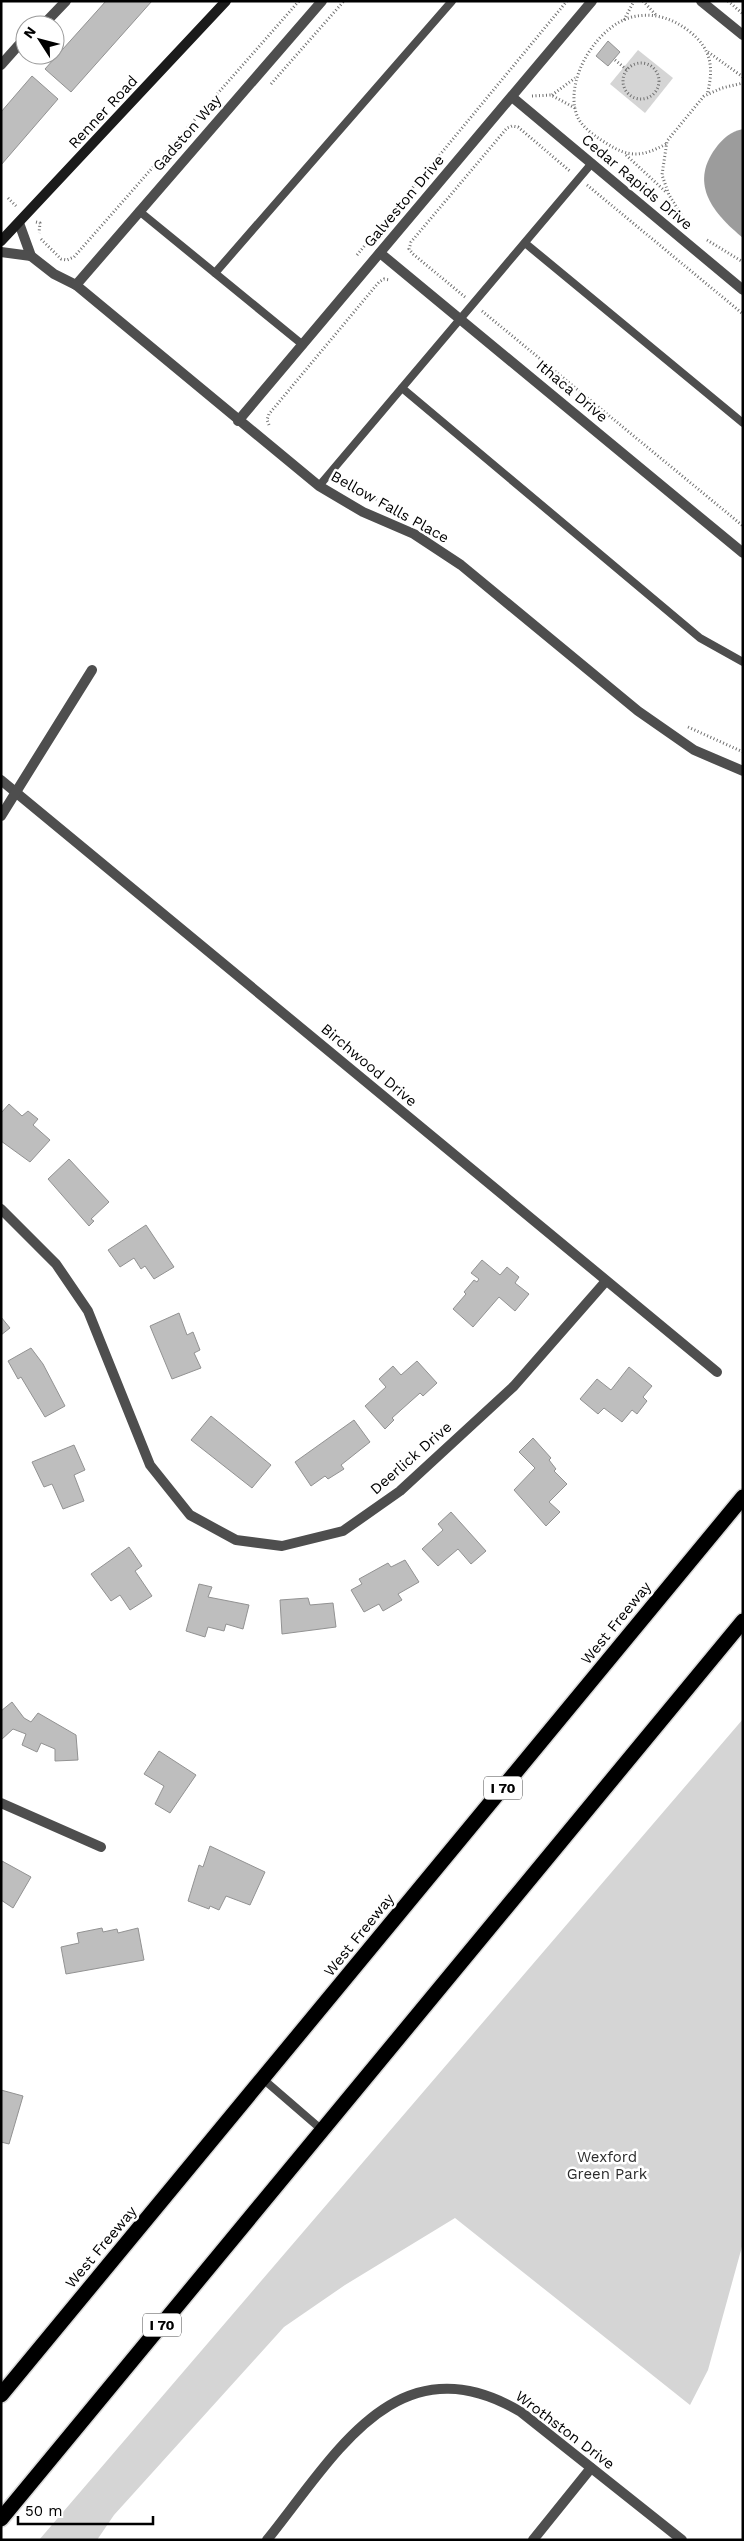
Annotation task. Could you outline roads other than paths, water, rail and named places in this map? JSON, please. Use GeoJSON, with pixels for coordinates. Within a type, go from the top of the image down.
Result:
{"type":"FeatureCollection","features":[{"type":"Feature","properties":{"kind":"highway","name":"West Freeway"},"geometry":{"type":"LineString","coordinates":[[1,2395],[743,1497]]}},
{"type":"Feature","properties":{"kind":"highway","name":"I 70"},"geometry":{"type":"LineString","coordinates":[[1,2519],[743,1621]]}},
{"type":"Feature","properties":{"kind":"main road","name":"Renner Road"},"geometry":{"type":"LineString","coordinates":[[2,239],[226,1]]}},
{"type":"Feature","properties":{"kind":"street"},"geometry":{"type":"LineString","coordinates":[[53,15],[66,1]]}},
{"type":"Feature","properties":{"kind":"street","name":"Gadston Way"},"geometry":{"type":"LineString","coordinates":[[76,285],[322,1]]}},
{"type":"Feature","properties":{"kind":"street","name":"Galveston Drive"},"geometry":{"type":"LineString","coordinates":[[238,421],[592,1]]}},
{"type":"Feature","properties":{"kind":"street"},"geometry":{"type":"LineString","coordinates":[[701,1],[743,36]]}},
{"type":"Feature","properties":{"kind":"street"},"geometry":{"type":"LineString","coordinates":[[1,65],[15,49]]}},
{"type":"Feature","properties":{"kind":"street","name":"Cedar Rapids Drive"},"geometry":{"type":"LineString","coordinates":[[512,97],[743,290]]}},
{"type":"Feature","properties":{"kind":"street"},"geometry":{"type":"LineString","coordinates":[[1,252],[31,256],[19,223]]}},
{"type":"Feature","properties":{"kind":"street","name":"Ithaca Drive"},"geometry":{"type":"LineString","coordinates":[[380,253],[743,553]]}},
{"type":"Feature","properties":{"kind":"street","name":"Bellow Falls Place"},"geometry":{"type":"LineString","coordinates":[[31,256],[54,274],[76,285],[238,421],[319,486],[363,512],[414,534],[461,565],[638,710],[694,750],[743,771]]}},
{"type":"Feature","properties":{"kind":"street"},"geometry":{"type":"LineString","coordinates":[[1,816],[92,670]]}},
{"type":"Feature","properties":{"kind":"street","name":"Birchwood Drive"},"geometry":{"type":"LineString","coordinates":[[1,780],[717,1372]]}},
{"type":"Feature","properties":{"kind":"street","name":"Deerlick Drive"},"geometry":{"type":"LineString","coordinates":[[1,1209],[56,1264],[88,1311],[150,1465],[190,1516],[236,1540],[282,1546],[343,1531],[400,1491],[514,1386],[606,1281]]}},
{"type":"Feature","properties":{"kind":"street"},"geometry":{"type":"LineString","coordinates":[[1,1803],[101,1847]]}},
{"type":"Feature","properties":{"kind":"street","name":"Wrothston Drive"},"geometry":{"type":"LineString","coordinates":[[267,2540],[351,2436],[384,2408],[419,2391],[438,2388],[479,2392],[499,2399],[521,2412],[682,2540]]}},
{"type":"Feature","properties":{"kind":"street"},"geometry":{"type":"LineString","coordinates":[[533,2540],[591,2468]]}},
{"type":"Feature","properties":{"kind":"lane"},"geometry":{"type":"LineString","coordinates":[[215,273],[452,1]]}},
{"type":"Feature","properties":{"kind":"lane"},"geometry":{"type":"LineString","coordinates":[[319,486],[592,163]]}},
{"type":"Feature","properties":{"kind":"lane"},"geometry":{"type":"LineString","coordinates":[[139,210],[302,345]]}},
{"type":"Feature","properties":{"kind":"lane"},"geometry":{"type":"LineString","coordinates":[[525,243],[743,423]]}},
{"type":"Feature","properties":{"kind":"lane"},"geometry":{"type":"LineString","coordinates":[[402,388],[700,638],[743,662]]}},
{"type":"Feature","properties":{"kind":"lane"},"geometry":{"type":"LineString","coordinates":[[263,2079],[322,2130]]}},
{"type":"Feature","properties":{"kind":"park label","name":"Wexford Green Park"},"geometry":{"type":"Point","coordinates":[607,2166]}}]}
